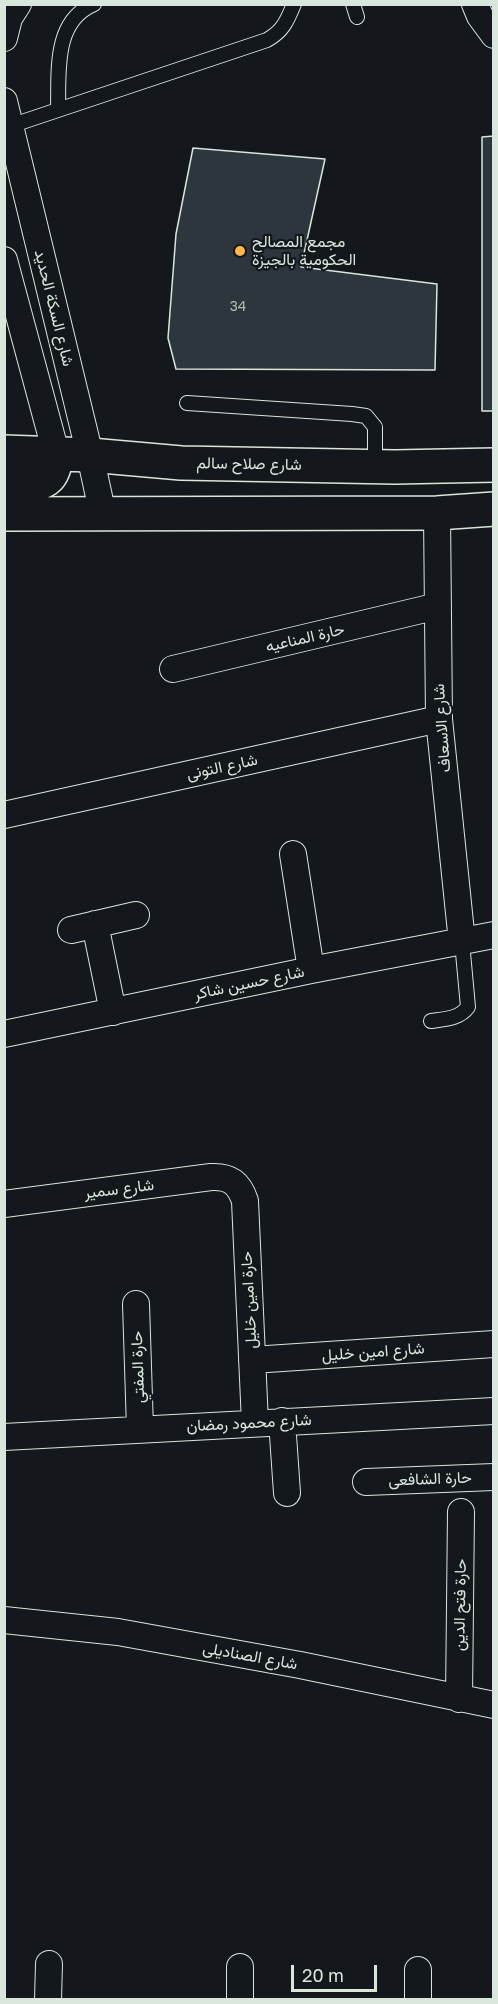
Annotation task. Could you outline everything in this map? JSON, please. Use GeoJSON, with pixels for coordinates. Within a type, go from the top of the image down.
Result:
{"type":"FeatureCollection","features":[{"type":"Feature","properties":{"kind":"highway","name":"شارع صلاح سالم"},"geometry":{"type":"LineString","coordinates":[[4,452],[56,453],[181,463],[375,467],[494,465]]}},
{"type":"Feature","properties":{"kind":"highway"},"geometry":{"type":"LineString","coordinates":[[4,484],[33,484],[46,480],[56,467],[56,453]]}},
{"type":"Feature","properties":{"kind":"highway"},"geometry":{"type":"LineString","coordinates":[[4,514],[438,513],[494,509]]}},
{"type":"Feature","properties":{"kind":"street"},"geometry":{"type":"LineString","coordinates":[[4,38],[9,18],[18,4]]}},
{"type":"Feature","properties":{"kind":"street"},"geometry":{"type":"LineString","coordinates":[[475,4],[480,16],[494,35]]}},
{"type":"Feature","properties":{"kind":"street","name":"شارع السكة الحديد"},"geometry":{"type":"LineString","coordinates":[[4,101],[103,515]]}},
{"type":"Feature","properties":{"kind":"street"},"geometry":{"type":"LineString","coordinates":[[4,261],[56,453]]}},
{"type":"Feature","properties":{"kind":"street","name":"شارع الاسعاف"},"geometry":{"type":"LineString","coordinates":[[438,513],[439,719],[462,942]]}},
{"type":"Feature","properties":{"kind":"street","name":"حارة المناعيه"},"geometry":{"type":"LineString","coordinates":[[172,669],[438,606]]}},
{"type":"Feature","properties":{"kind":"street","name":"شارع التونى"},"geometry":{"type":"LineString","coordinates":[[4,815],[439,719]]}},
{"type":"Feature","properties":{"kind":"street"},"geometry":{"type":"LineString","coordinates":[[292,854],[311,970]]}},
{"type":"Feature","properties":{"kind":"street"},"geometry":{"type":"LineString","coordinates":[[112,1012],[83,927],[136,915]]}},
{"type":"Feature","properties":{"kind":"street","name":"شارع حسين شاكر"},"geometry":{"type":"LineString","coordinates":[[4,1034],[311,970],[494,935]]}},
{"type":"Feature","properties":{"kind":"street","name":"شارع سمير"},"geometry":{"type":"LineString","coordinates":[[4,1204],[211,1177],[223,1176],[233,1181]]}},
{"type":"Feature","properties":{"kind":"street","name":"حارة امين خليل"},"geometry":{"type":"LineString","coordinates":[[233,1181],[241,1190],[245,1201],[255,1423]]}},
{"type":"Feature","properties":{"kind":"street","name":"حارة المفتي"},"geometry":{"type":"LineString","coordinates":[[136,1304],[140,1429]]}},
{"type":"Feature","properties":{"kind":"street","name":"شارع امين خليل"},"geometry":{"type":"LineString","coordinates":[[252,1360],[494,1344]]}},
{"type":"Feature","properties":{"kind":"street","name":"شارع محمود رمضان"},"geometry":{"type":"LineString","coordinates":[[4,1437],[494,1411]]}},
{"type":"Feature","properties":{"kind":"street"},"geometry":{"type":"LineString","coordinates":[[282,1421],[287,1493]]}},
{"type":"Feature","properties":{"kind":"street","name":"حارة الشافعى"},"geometry":{"type":"LineString","coordinates":[[366,1482],[494,1477]]}},
{"type":"Feature","properties":{"kind":"street","name":"حارة فتح الدين"},"geometry":{"type":"LineString","coordinates":[[459,1699],[461,1512]]}},
{"type":"Feature","properties":{"kind":"street","name":"شارع الصناديلى"},"geometry":{"type":"LineString","coordinates":[[4,1620],[118,1632],[300,1665],[494,1705]]}},
{"type":"Feature","properties":{"kind":"street"},"geometry":{"type":"LineString","coordinates":[[48,2000],[49,1964]]}},
{"type":"Feature","properties":{"kind":"street"},"geometry":{"type":"LineString","coordinates":[[240,1967],[240,2000]]}},
{"type":"Feature","properties":{"kind":"street"},"geometry":{"type":"LineString","coordinates":[[418,1970],[418,2000]]}},
{"type":"Feature","properties":{"kind":"lane"},"geometry":{"type":"LineString","coordinates":[[58,109],[60,52],[67,27],[85,8],[94,4]]}},
{"type":"Feature","properties":{"kind":"lane"},"geometry":{"type":"LineString","coordinates":[[10,126],[267,40],[286,25],[294,4]]}},
{"type":"Feature","properties":{"kind":"lane"},"geometry":{"type":"LineString","coordinates":[[187,403],[366,416],[375,427],[375,467]]}},
{"type":"Feature","properties":{"kind":"lane"},"geometry":{"type":"LineString","coordinates":[[431,1021],[464,1014],[468,1007],[462,942]]}},
{"type":"Feature","properties":{"kind":"building"},"geometry":{"type":"Polygon","coordinates":[[[494,136],[494,411],[482,411],[482,137],[494,136]]]}},
{"type":"Feature","properties":{"kind":"building","name":"مجمع المصالح الحكومية بالجيزة"},"geometry":{"type":"Polygon","coordinates":[[[193,148],[325,159],[301,267],[437,284],[435,370],[176,369],[168,338],[176,234],[193,148]]]}},
{"type":"Feature","properties":{"kind":"place","name":"مجمع المصالح الحكومية بالجيزة"},"geometry":{"type":"Point","coordinates":[240,251]}}]}
